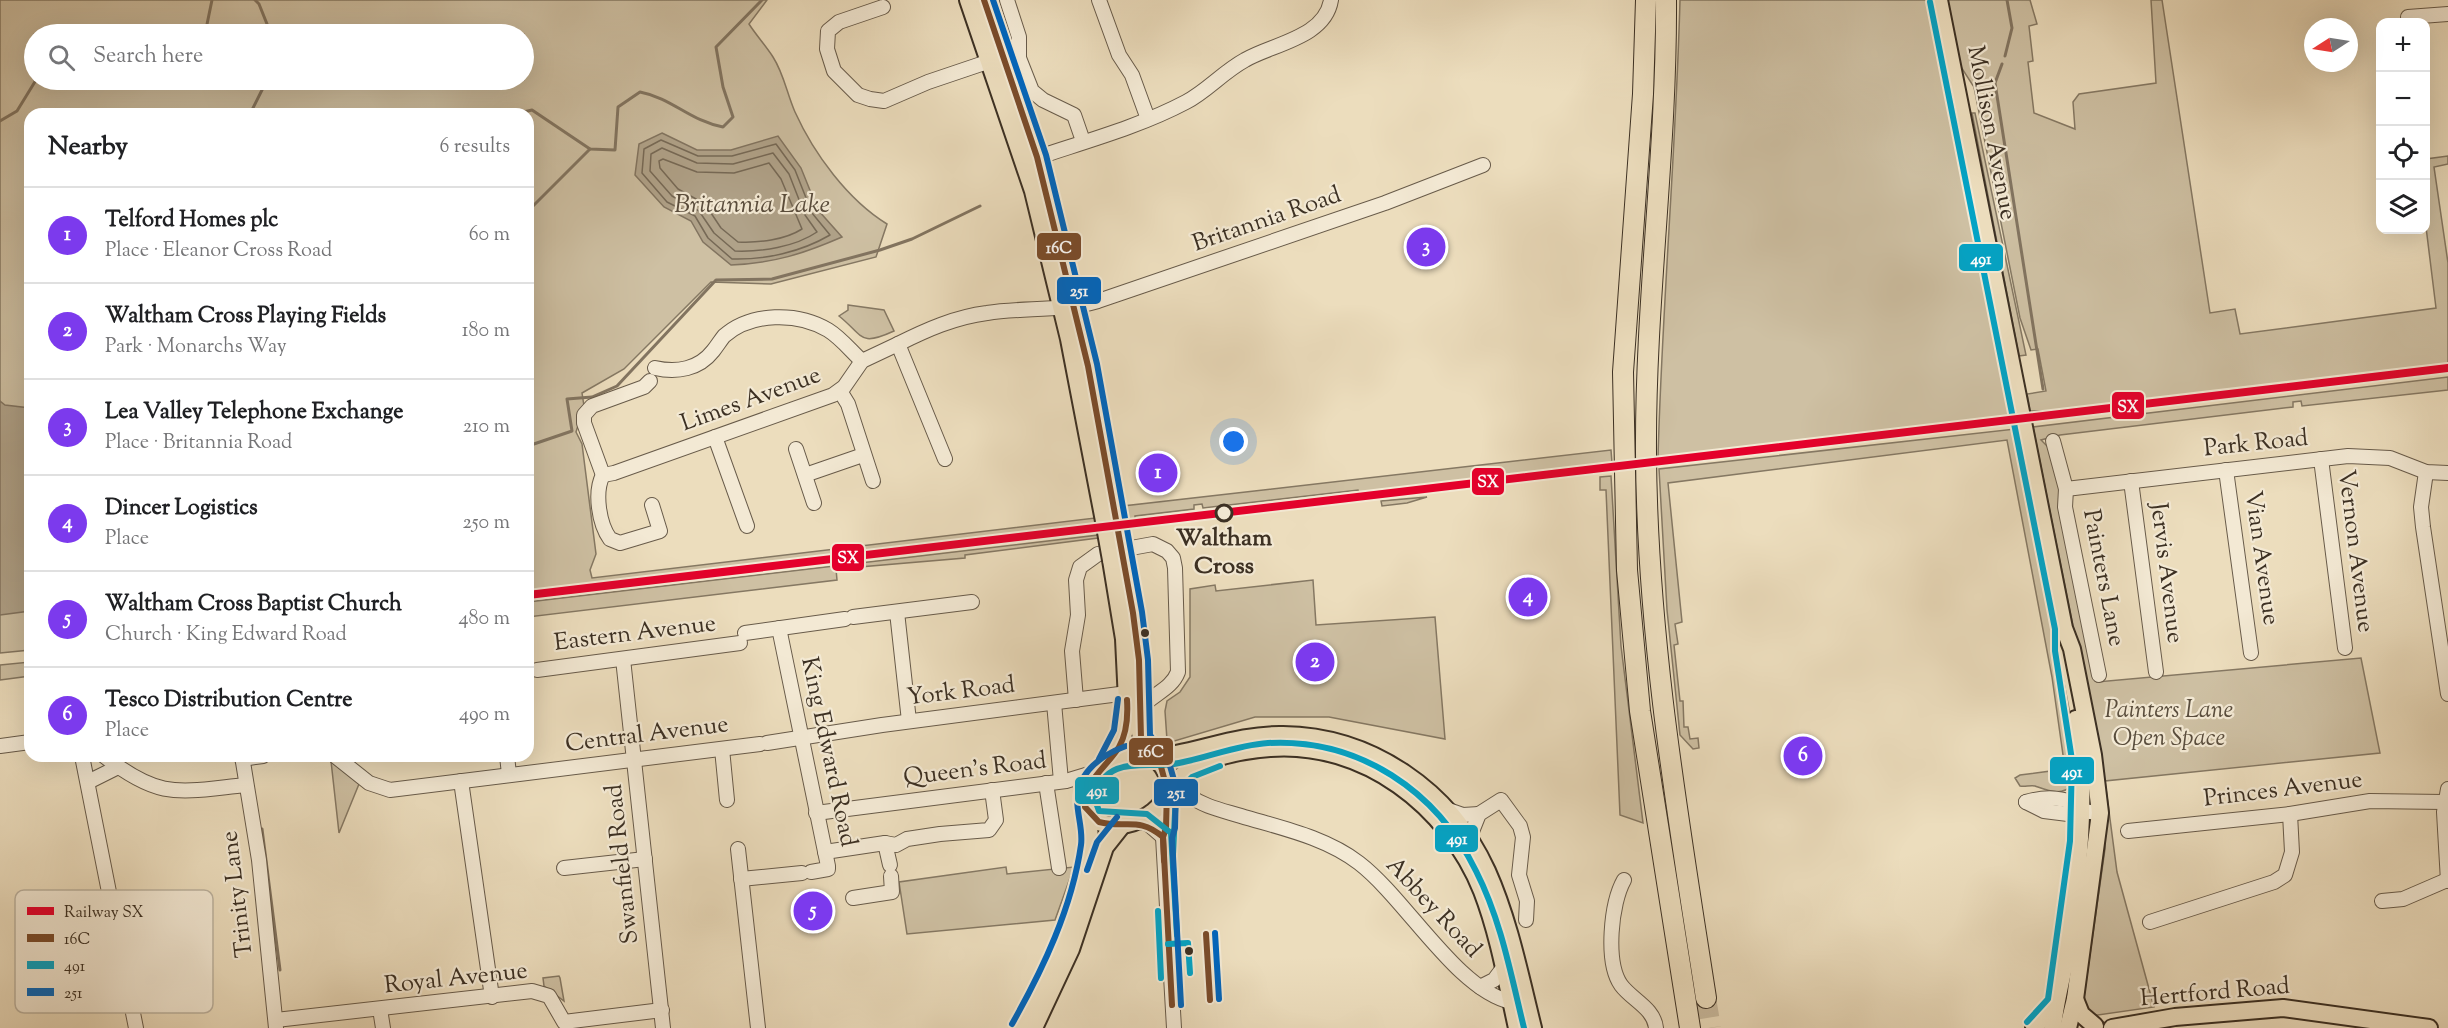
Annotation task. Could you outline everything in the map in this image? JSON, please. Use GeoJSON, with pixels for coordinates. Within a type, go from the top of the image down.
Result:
{"type":"FeatureCollection","features":[{"type":"Feature","properties":{"kind":"highway"},"geometry":{"type":"LineString","coordinates":[[1646,0],[1643,94],[1625,337],[1623,438],[1629,605],[1637,683],[1690,1028]]}},
{"type":"Feature","properties":{"kind":"highway"},"geometry":{"type":"LineString","coordinates":[[1666,0],[1660,154],[1648,331],[1646,476],[1651,590],[1663,720],[1706,998]]}},
{"type":"Feature","properties":{"kind":"main road"},"geometry":{"type":"LineString","coordinates":[[968,0],[996,59],[1030,159],[1068,308],[1116,556],[1127,693],[1128,721],[1120,745],[1087,791],[1085,802],[1092,829],[1089,850],[1064,938],[1020,1028]]}},
{"type":"Feature","properties":{"kind":"main road"},"geometry":{"type":"LineString","coordinates":[[984,0],[996,59]]}},
{"type":"Feature","properties":{"kind":"main road","name":"Mollison Avenue"},"geometry":{"type":"LineString","coordinates":[[1939,0],[2064,628],[2072,650],[2093,754],[2100,813],[2075,999],[2068,1028]]}},
{"type":"Feature","properties":{"kind":"main road"},"geometry":{"type":"LineString","coordinates":[[1116,556],[1136,631],[1142,738],[1164,772],[1166,794]]}},
{"type":"Feature","properties":{"kind":"main road","name":"Mollison Avenue"},"geometry":{"type":"LineString","coordinates":[[2053,1028],[2066,956],[2079,842],[2072,809],[2081,788],[2078,730],[2064,650],[2064,628]]}},
{"type":"Feature","properties":{"kind":"main road"},"geometry":{"type":"LineString","coordinates":[[1103,767],[1133,754],[1153,758],[1180,754],[1241,738],[1281,734],[1321,737],[1370,753],[1391,764],[1425,788],[1446,809],[1469,839],[1496,892],[1533,1028]]}},
{"type":"Feature","properties":{"kind":"main road"},"geometry":{"type":"LineString","coordinates":[[1089,814],[1099,823],[1130,822],[1154,813],[1179,775],[1204,762],[1250,750],[1302,748],[1338,755],[1384,774],[1416,797],[1466,858],[1481,891],[1517,1028]]}},
{"type":"Feature","properties":{"kind":"main road"},"geometry":{"type":"LineString","coordinates":[[1034,1028],[1071,949],[1105,847],[1130,822]]}},
{"type":"Feature","properties":{"kind":"main road"},"geometry":{"type":"LineString","coordinates":[[2075,999],[2081,1014],[2098,1027]]}},
{"type":"Feature","properties":{"kind":"main road"},"geometry":{"type":"LineString","coordinates":[[2034,1028],[2044,1013],[2056,1003]]}},
{"type":"Feature","properties":{"kind":"main road","name":"Hertford Road"},"geometry":{"type":"LineString","coordinates":[[2098,1027],[2176,1022],[2283,1008],[2361,1022],[2429,1028]]}},
{"type":"Feature","properties":{"kind":"street"},"geometry":{"type":"LineString","coordinates":[[1007,0],[1019,37],[1019,58],[1028,83],[1043,100],[1074,115],[1083,141]]}},
{"type":"Feature","properties":{"kind":"street"},"geometry":{"type":"LineString","coordinates":[[1100,0],[1119,55],[1132,75],[1148,119]]}},
{"type":"Feature","properties":{"kind":"street"},"geometry":{"type":"LineString","coordinates":[[1030,159],[1148,119],[1189,100],[1246,59],[1304,36],[1325,14],[1331,0]]}},
{"type":"Feature","properties":{"kind":"street"},"geometry":{"type":"LineString","coordinates":[[883,7],[839,22],[828,31],[827,49],[834,71],[858,95],[884,101],[928,82],[996,59]]}},
{"type":"Feature","properties":{"kind":"street"},"geometry":{"type":"LineString","coordinates":[[2408,17],[2448,14]]}},
{"type":"Feature","properties":{"kind":"street","name":"Britannia Road"},"geometry":{"type":"LineString","coordinates":[[898,344],[937,326],[985,313],[1068,308],[1098,301],[1375,206],[1483,165]]}},
{"type":"Feature","properties":{"kind":"street"},"geometry":{"type":"LineString","coordinates":[[652,505],[660,531],[620,543],[607,536],[599,507],[598,484],[603,475],[584,423],[584,415],[592,406],[644,387],[653,375],[691,368],[708,356],[735,328],[774,317],[801,320],[820,326],[833,333],[862,361]]}},
{"type":"Feature","properties":{"kind":"street"},"geometry":{"type":"LineString","coordinates":[[898,344],[945,459]]}},
{"type":"Feature","properties":{"kind":"street","name":"Limes Avenue"},"geometry":{"type":"LineString","coordinates":[[603,475],[840,391],[862,361],[898,344]]}},
{"type":"Feature","properties":{"kind":"street"},"geometry":{"type":"LineString","coordinates":[[840,391],[848,404],[873,481]]}},
{"type":"Feature","properties":{"kind":"street"},"geometry":{"type":"LineString","coordinates":[[715,437],[747,526]]}},
{"type":"Feature","properties":{"kind":"street","name":"Painters Lane"},"geometry":{"type":"LineString","coordinates":[[2053,441],[2066,489],[2065,507],[2099,675]]}},
{"type":"Feature","properties":{"kind":"street"},"geometry":{"type":"LineString","coordinates":[[796,449],[814,503]]}},
{"type":"Feature","properties":{"kind":"street"},"geometry":{"type":"LineString","coordinates":[[805,475],[863,455]]}},
{"type":"Feature","properties":{"kind":"street","name":"Park Road"},"geometry":{"type":"LineString","coordinates":[[2066,489],[2366,455],[2390,458],[2426,472],[2448,473]]}},
{"type":"Feature","properties":{"kind":"street","name":"Vernon Avenue"},"geometry":{"type":"LineString","coordinates":[[2320,459],[2345,648]]}},
{"type":"Feature","properties":{"kind":"street","name":"Vian Avenue"},"geometry":{"type":"LineString","coordinates":[[2226,470],[2251,653]]}},
{"type":"Feature","properties":{"kind":"street"},"geometry":{"type":"LineString","coordinates":[[2426,472],[2421,507],[2448,694]]}},
{"type":"Feature","properties":{"kind":"street","name":"Jervis Avenue"},"geometry":{"type":"LineString","coordinates":[[2131,481],[2156,672]]}},
{"type":"Feature","properties":{"kind":"street"},"geometry":{"type":"LineString","coordinates":[[1076,700],[1072,651],[1078,615],[1077,574],[1090,558],[1116,556],[1153,544],[1161,546],[1173,558],[1178,672],[1174,682],[1148,700],[1140,709]]}},
{"type":"Feature","properties":{"kind":"street","name":"Eastern Avenue"},"geometry":{"type":"LineString","coordinates":[[537,670],[623,659],[742,638],[779,628],[972,602]]}},
{"type":"Feature","properties":{"kind":"street"},"geometry":{"type":"LineString","coordinates":[[897,612],[909,721]]}},
{"type":"Feature","properties":{"kind":"street","name":"King Edward Road"},"geometry":{"type":"LineString","coordinates":[[741,879],[828,869],[779,628]]}},
{"type":"Feature","properties":{"kind":"street","name":"Swanfield Road"},"geometry":{"type":"LineString","coordinates":[[623,659],[663,1028]]}},
{"type":"Feature","properties":{"kind":"street"},"geometry":{"type":"LineString","coordinates":[[1140,677],[1164,689]]}},
{"type":"Feature","properties":{"kind":"street","name":"York Road"},"geometry":{"type":"LineString","coordinates":[[800,737],[1127,693]]}},
{"type":"Feature","properties":{"kind":"street","name":"Queen's Road"},"geometry":{"type":"LineString","coordinates":[[816,813],[1061,781],[1054,703]]}},
{"type":"Feature","properties":{"kind":"street","name":"Central Avenue"},"geometry":{"type":"LineString","coordinates":[[343,762],[369,783],[390,790],[763,744],[800,737]]}},
{"type":"Feature","properties":{"kind":"street"},"geometry":{"type":"LineString","coordinates":[[0,746],[24,743]]}},
{"type":"Feature","properties":{"kind":"street"},"geometry":{"type":"LineString","coordinates":[[722,749],[728,800]]}},
{"type":"Feature","properties":{"kind":"street"},"geometry":{"type":"LineString","coordinates":[[83,762],[109,890]]}},
{"type":"Feature","properties":{"kind":"street"},"geometry":{"type":"LineString","coordinates":[[112,762],[138,781],[166,790],[246,785]]}},
{"type":"Feature","properties":{"kind":"street","name":"Trinity Lane"},"geometry":{"type":"LineString","coordinates":[[243,762],[259,860],[276,1024]]}},
{"type":"Feature","properties":{"kind":"street"},"geometry":{"type":"LineString","coordinates":[[508,762],[509,774]]}},
{"type":"Feature","properties":{"kind":"street"},"geometry":{"type":"LineString","coordinates":[[88,782],[118,767]]}},
{"type":"Feature","properties":{"kind":"street"},"geometry":{"type":"LineString","coordinates":[[1061,781],[1103,767]]}},
{"type":"Feature","properties":{"kind":"street"},"geometry":{"type":"LineString","coordinates":[[461,781],[492,997]]}},
{"type":"Feature","properties":{"kind":"street"},"geometry":{"type":"LineString","coordinates":[[1046,783],[1059,868]]}},
{"type":"Feature","properties":{"kind":"street"},"geometry":{"type":"LineString","coordinates":[[825,852],[885,843],[896,845],[911,838],[989,830],[996,820],[992,790]]}},
{"type":"Feature","properties":{"kind":"street"},"geometry":{"type":"LineString","coordinates":[[1166,794],[1166,828],[1163,837],[1174,1028]]}},
{"type":"Feature","properties":{"kind":"street","name":"Abbey Road"},"geometry":{"type":"LineString","coordinates":[[1187,794],[1204,806],[1308,837],[1348,855],[1380,880],[1462,974],[1486,993],[1510,1002]]}},
{"type":"Feature","properties":{"kind":"street"},"geometry":{"type":"LineString","coordinates":[[2382,901],[2403,899],[2448,881],[2446,795]]}},
{"type":"Feature","properties":{"kind":"street","name":"Princes Avenue"},"geometry":{"type":"LineString","coordinates":[[2128,831],[2290,814],[2370,801],[2446,795]]}},
{"type":"Feature","properties":{"kind":"street"},"geometry":{"type":"LineString","coordinates":[[1446,809],[1463,814],[1479,814],[1501,800],[1520,826],[1523,843],[1520,875],[1527,897],[1526,920]]}},
{"type":"Feature","properties":{"kind":"street"},"geometry":{"type":"LineString","coordinates":[[2072,809],[2100,813]]}},
{"type":"Feature","properties":{"kind":"street"},"geometry":{"type":"LineString","coordinates":[[1469,839],[1479,814]]}},
{"type":"Feature","properties":{"kind":"street"},"geometry":{"type":"LineString","coordinates":[[2150,922],[2274,882],[2285,875],[2292,852],[2290,814]]}},
{"type":"Feature","properties":{"kind":"street"},"geometry":{"type":"LineString","coordinates":[[1130,822],[1148,824],[1163,837]]}},
{"type":"Feature","properties":{"kind":"street"},"geometry":{"type":"LineString","coordinates":[[853,898],[892,892],[885,843]]}},
{"type":"Feature","properties":{"kind":"street"},"geometry":{"type":"LineString","coordinates":[[738,849],[758,1028]]}},
{"type":"Feature","properties":{"kind":"street"},"geometry":{"type":"LineString","coordinates":[[564,868],[645,859]]}},
{"type":"Feature","properties":{"kind":"street"},"geometry":{"type":"LineString","coordinates":[[1624,880],[1619,889],[1611,939],[1613,963],[1622,987],[1650,1012],[1656,1028]]}},
{"type":"Feature","properties":{"kind":"street","name":"Abbey Road"},"geometry":{"type":"LineString","coordinates":[[1480,987],[1494,980],[1503,968]]}},
{"type":"Feature","properties":{"kind":"street","name":"Royal Avenue"},"geometry":{"type":"LineString","coordinates":[[276,1024],[532,991],[541,992],[555,1003],[564,1025],[662,1010]]}},
{"type":"Feature","properties":{"kind":"street"},"geometry":{"type":"LineString","coordinates":[[380,1009],[383,1028]]}},
{"type":"Feature","properties":{"kind":"street"},"geometry":{"type":"LineString","coordinates":[[133,1013],[136,1028]]}},
{"type":"Feature","properties":{"kind":"green space"},"geometry":{"type":"Polygon","coordinates":[[[0,0],[767,0],[749,24],[777,64],[803,128],[822,160],[846,189],[887,224],[876,257],[771,284],[711,282],[624,369],[582,393],[584,406],[576,432],[582,444],[596,554],[590,570],[592,578],[1095,518],[1097,524],[534,591],[534,108],[24,108],[24,651],[0,653],[0,0]]]}},
{"type":"Feature","properties":{"kind":"green space"},"geometry":{"type":"Polygon","coordinates":[[[1680,0],[1929,0],[2012,416],[1658,458],[1680,0]]]}},
{"type":"Feature","properties":{"kind":"green space"},"geometry":{"type":"Polygon","coordinates":[[[1947,0],[2030,0],[2037,24],[2029,26],[2033,61],[2028,62],[2034,113],[2075,129],[2073,102],[2079,94],[2156,83],[2151,0],[2162,0],[2210,313],[2235,309],[2240,334],[2436,308],[2427,234],[2430,234],[2430,158],[2448,156],[2448,164],[2434,167],[2448,263],[2448,365],[2055,411],[2030,411],[2027,394],[2046,391],[2038,349],[2031,350],[2020,318],[1974,87],[1961,67],[1947,0]]]}},
{"type":"Feature","properties":{"kind":"green space"},"geometry":{"type":"Polygon","coordinates":[[[1972,113],[1975,113],[2026,355],[2019,356],[1972,113]]]}},
{"type":"Feature","properties":{"kind":"green space"},"geometry":{"type":"Polygon","coordinates":[[[848,305],[884,310],[894,331],[874,338],[863,337],[839,316],[848,310],[848,305]]]}},
{"type":"Feature","properties":{"kind":"green space","name":"Painters Lane Open Space"},"geometry":{"type":"Polygon","coordinates":[[[2448,377],[2448,390],[2302,406],[2301,401],[2293,402],[2293,407],[2060,435],[2041,440],[2053,452],[2097,682],[2361,658],[2380,753],[2105,781],[2117,872],[2154,1007],[2091,1016],[2083,1004],[2105,849],[2105,813],[2087,696],[2033,427],[2448,377]]]}},
{"type":"Feature","properties":{"kind":"green space"},"geometry":{"type":"Polygon","coordinates":[[[2015,429],[2070,714],[2073,784],[2069,788],[2055,792],[2035,786],[2020,786],[2015,778],[2020,775],[2065,769],[2052,677],[2007,440],[1668,483],[1682,622],[1675,624],[1678,644],[1674,645],[1680,701],[1683,701],[1684,727],[1688,727],[1690,739],[1698,738],[1699,748],[1693,749],[1680,735],[1667,610],[1659,469],[2015,429]]]}},
{"type":"Feature","properties":{"kind":"green space"},"geometry":{"type":"Polygon","coordinates":[[[1611,450],[1612,463],[1359,494],[1358,490],[1203,508],[1202,504],[1194,505],[1194,509],[1135,516],[1135,519],[1124,520],[1123,506],[1611,450]]]}},
{"type":"Feature","properties":{"kind":"green space"},"geometry":{"type":"Polygon","coordinates":[[[1611,476],[1621,646],[1643,823],[1620,815],[1606,490],[1600,490],[1600,477],[1611,476]]]}},
{"type":"Feature","properties":{"kind":"green space"},"geometry":{"type":"Polygon","coordinates":[[[1427,497],[1407,503],[1382,506],[1381,501],[1427,497]]]}},
{"type":"Feature","properties":{"kind":"green space"},"geometry":{"type":"Polygon","coordinates":[[[1099,535],[1098,538],[965,555],[965,558],[836,569],[837,580],[534,616],[534,601],[1099,535]]]}},
{"type":"Feature","properties":{"kind":"green space"},"geometry":{"type":"Polygon","coordinates":[[[1313,580],[1316,625],[1435,617],[1445,739],[1329,717],[1255,717],[1171,742],[1167,740],[1165,711],[1167,701],[1180,692],[1190,677],[1190,589],[1215,585],[1216,591],[1313,580]]]}},
{"type":"Feature","properties":{"kind":"green space"},"geometry":{"type":"Polygon","coordinates":[[[24,663],[24,677],[0,680],[0,665],[24,663]]]}},
{"type":"Feature","properties":{"kind":"green space"},"geometry":{"type":"Polygon","coordinates":[[[331,762],[359,784],[339,833],[331,762]]]}},
{"type":"Feature","properties":{"kind":"green space"},"geometry":{"type":"Polygon","coordinates":[[[1006,867],[1007,874],[1074,867],[1055,920],[907,934],[899,882],[1006,867]]]}},
{"type":"Feature","properties":{"kind":"green space"},"geometry":{"type":"Polygon","coordinates":[[[559,976],[564,1001],[544,986],[543,978],[559,976]]]}},
{"type":"Feature","properties":{"kind":"water","name":"Britannia Lake"},"geometry":{"type":"Polygon","coordinates":[[[662,133],[697,150],[731,150],[778,136],[801,168],[818,210],[842,237],[788,257],[731,265],[703,242],[691,221],[664,207],[635,175],[639,144],[662,133]]]}},
{"type":"Feature","properties":{"kind":"water"},"geometry":{"type":"Polygon","coordinates":[[[0,401],[5,405],[24,407],[24,612],[0,615],[0,401]]]}},
{"type":"Feature","properties":{"kind":"waterway"},"geometry":{"type":"LineString","coordinates":[[207,24],[212,0]]}},
{"type":"Feature","properties":{"kind":"waterway"},"geometry":{"type":"LineString","coordinates":[[255,0],[267,24]]}},
{"type":"Feature","properties":{"kind":"waterway"},"geometry":{"type":"LineString","coordinates":[[534,111],[590,149],[615,150],[618,107],[640,92],[662,99],[701,120],[723,127],[733,117],[723,87],[716,47],[762,0]]}},
{"type":"Feature","properties":{"kind":"waterway"},"geometry":{"type":"LineString","coordinates":[[2005,56],[2012,28],[2007,0]]}},
{"type":"Feature","properties":{"kind":"waterway"},"geometry":{"type":"LineString","coordinates":[[2002,64],[1995,83],[2043,389]]}},
{"type":"Feature","properties":{"kind":"waterway"},"geometry":{"type":"LineString","coordinates":[[0,121],[17,111],[30,90]]}},
{"type":"Feature","properties":{"kind":"waterway"},"geometry":{"type":"LineString","coordinates":[[253,108],[262,90]]}},
{"type":"Feature","properties":{"kind":"waterway"},"geometry":{"type":"LineString","coordinates":[[534,205],[590,149]]}},
{"type":"Feature","properties":{"kind":"waterway"},"geometry":{"type":"LineString","coordinates":[[534,444],[572,431],[567,399],[592,397],[617,386],[716,280],[772,279],[880,250],[912,239],[980,206]]}},
{"type":"Feature","properties":{"kind":"waterway"},"geometry":{"type":"LineString","coordinates":[[262,829],[280,970]]}},
{"type":"Feature","properties":{"kind":"tunnel"},"geometry":{"type":"LineString","coordinates":[[1706,998],[1711,1028]]}},
{"type":"Feature","properties":{"kind":"rail line","name":"SX"},"geometry":{"type":"LineString","coordinates":[[534,594],[2448,368]]}},
{"type":"Feature","properties":{"kind":"transit line","name":"16C"},"geometry":{"type":"LineString","coordinates":[[984,0],[1037,157],[1088,366],[1133,613],[1139,660],[1141,738],[1160,763],[1167,789],[1166,828],[1163,837],[1172,1005]]}},
{"type":"Feature","properties":{"kind":"transit line","name":"251"},"geometry":{"type":"LineString","coordinates":[[993,0],[1046,155],[1097,364],[1142,612],[1148,660],[1150,735],[1168,759],[1176,787],[1175,828],[1172,838],[1181,1005]]}},
{"type":"Feature","properties":{"kind":"transit line","name":"491"},"geometry":{"type":"LineString","coordinates":[[1930,2],[2055,629],[2055,651],[2072,760],[2070,841],[2048,999],[2027,1022]]}},
{"type":"Feature","properties":{"kind":"transit line","name":"251"},"geometry":{"type":"LineString","coordinates":[[1099,759],[1114,730],[1118,699]]}},
{"type":"Feature","properties":{"kind":"transit line","name":"16C"},"geometry":{"type":"LineString","coordinates":[[1127,700],[1126,724],[1122,742],[1088,789],[1085,807],[1099,822],[1139,825],[1163,837],[1164,861]]}},
{"type":"Feature","properties":{"kind":"transit line","name":"491"},"geometry":{"type":"LineString","coordinates":[[1177,935],[1171,833],[1147,814],[1099,811],[1094,797],[1100,783],[1119,768],[1179,763],[1257,744],[1301,744],[1333,750],[1364,760],[1392,775],[1417,794],[1460,842],[1476,871],[1492,909],[1524,1028]]}},
{"type":"Feature","properties":{"kind":"transit line","name":"251"},"geometry":{"type":"LineString","coordinates":[[1012,1024],[1045,960],[1071,892],[1081,845],[1077,806],[1081,782],[1089,769],[1100,760],[1126,746]]}},
{"type":"Feature","properties":{"kind":"transit line","name":"491"},"geometry":{"type":"LineString","coordinates":[[1173,854],[1176,793],[1192,777],[1220,766]]}},
{"type":"Feature","properties":{"kind":"transit line","name":"251"},"geometry":{"type":"LineString","coordinates":[[1087,870],[1097,842],[1117,817]]}},
{"type":"Feature","properties":{"kind":"transit line","name":"491"},"geometry":{"type":"LineString","coordinates":[[1158,911],[1161,978]]}},
{"type":"Feature","properties":{"kind":"transit line","name":"251"},"geometry":{"type":"LineString","coordinates":[[1215,933],[1219,999]]}},
{"type":"Feature","properties":{"kind":"transit line","name":"16C"},"geometry":{"type":"LineString","coordinates":[[1206,934],[1210,1000]]}},
{"type":"Feature","properties":{"kind":"transit line","name":"491"},"geometry":{"type":"LineString","coordinates":[[1168,944],[1188,943],[1190,973]]}},
{"type":"Feature","properties":{"kind":"place","name":"Lea Valley Telephone Exchange"},"geometry":{"type":"Point","coordinates":[1426,247]}},
{"type":"Feature","properties":{"kind":"place","name":"Telford Homes plc"},"geometry":{"type":"Point","coordinates":[1158,473]}},
{"type":"Feature","properties":{"kind":"place","name":"Waltham Cross"},"geometry":{"type":"Point","coordinates":[1224,513]}},
{"type":"Feature","properties":{"kind":"place","name":"Dincer Logistics"},"geometry":{"type":"Point","coordinates":[1528,597]}},
{"type":"Feature","properties":{"kind":"place","name":"Waltham Cross Playing Fields"},"geometry":{"type":"Point","coordinates":[1315,662]}},
{"type":"Feature","properties":{"kind":"place","name":"Tesco Distribution Centre"},"geometry":{"type":"Point","coordinates":[1803,756]}},
{"type":"Feature","properties":{"kind":"place","name":"Waltham Cross Baptist Church"},"geometry":{"type":"Point","coordinates":[813,911]}}]}
